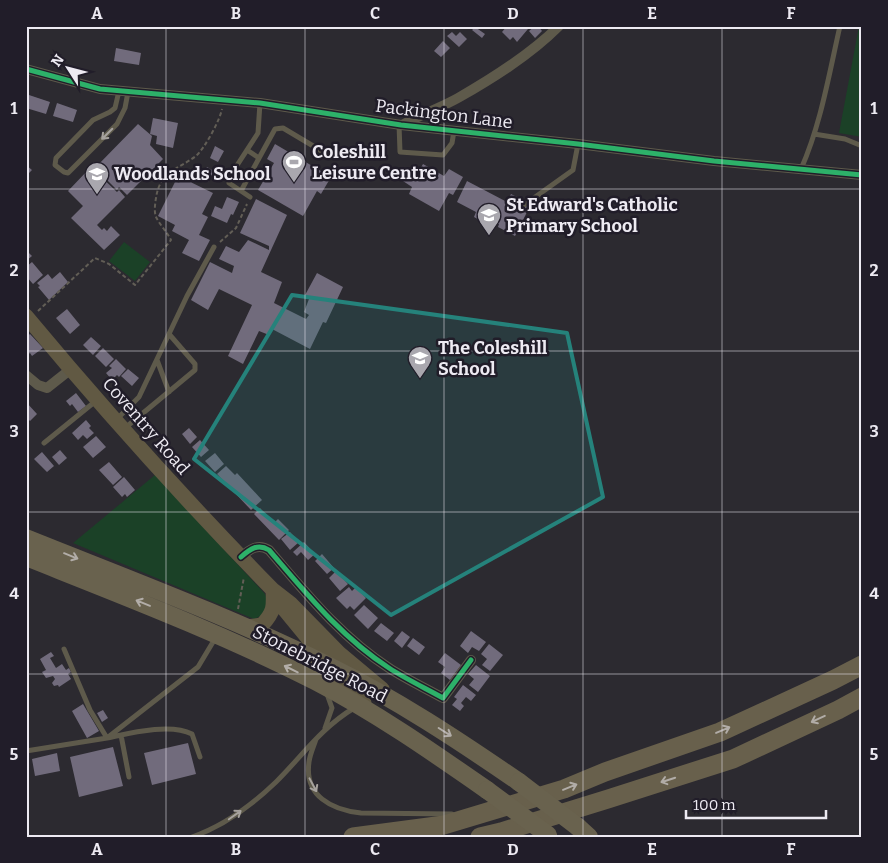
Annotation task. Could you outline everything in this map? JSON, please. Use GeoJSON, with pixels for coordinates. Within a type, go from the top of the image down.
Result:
{"type":"FeatureCollection","features":[{"type":"Feature","properties":{"kind":"highway","name":"Stonebridge Road"},"geometry":{"type":"LineString","coordinates":[[26,538],[221,626],[395,726],[488,790],[549,836]]}},
{"type":"Feature","properties":{"kind":"highway","name":"Stonebridge Road"},"geometry":{"type":"LineString","coordinates":[[26,557],[169,613],[221,626],[246,627],[330,666],[403,706],[453,737],[519,782],[584,832]]}},
{"type":"Feature","properties":{"kind":"highway"},"geometry":{"type":"LineString","coordinates":[[353,837],[444,825],[564,789],[606,772],[720,732],[862,665]]}},
{"type":"Feature","properties":{"kind":"highway"},"geometry":{"type":"LineString","coordinates":[[480,837],[733,759],[838,710],[862,696]]}},
{"type":"Feature","properties":{"kind":"main road","name":"Coventry Road"},"geometry":{"type":"LineString","coordinates":[[27,318],[119,426],[273,590]]}},
{"type":"Feature","properties":{"kind":"main road"},"geometry":{"type":"LineString","coordinates":[[246,627],[262,625],[271,615],[274,605],[273,590]]}},
{"type":"Feature","properties":{"kind":"main road"},"geometry":{"type":"LineString","coordinates":[[273,590],[284,609],[353,693],[395,726]]}},
{"type":"Feature","properties":{"kind":"main road"},"geometry":{"type":"LineString","coordinates":[[273,590],[290,604],[339,653],[403,706]]}},
{"type":"Feature","properties":{"kind":"street"},"geometry":{"type":"LineString","coordinates":[[400,125],[456,99],[493,77],[546,39],[559,26]]}},
{"type":"Feature","properties":{"kind":"street","name":"Packington Lane"},"geometry":{"type":"LineString","coordinates":[[26,69],[100,89],[260,103],[400,125],[714,161],[862,175]]}},
{"type":"Feature","properties":{"kind":"street"},"geometry":{"type":"LineString","coordinates":[[26,375],[38,385],[47,388],[71,369]]}},
{"type":"Feature","properties":{"kind":"street"},"geometry":{"type":"LineString","coordinates":[[241,557],[258,546],[269,550],[342,632],[388,668],[443,698],[471,660]]}},
{"type":"Feature","properties":{"kind":"lane"},"geometry":{"type":"LineString","coordinates":[[801,169],[814,134],[840,26]]}},
{"type":"Feature","properties":{"kind":"lane"},"geometry":{"type":"LineString","coordinates":[[124,91],[125,108],[117,124],[68,173],[64,172],[56,165],[56,158],[93,120],[115,108],[124,91]]}},
{"type":"Feature","properties":{"kind":"lane"},"geometry":{"type":"LineString","coordinates":[[250,197],[229,183],[232,173],[258,133],[260,103]]}},
{"type":"Feature","properties":{"kind":"lane"},"geometry":{"type":"LineString","coordinates":[[400,125],[400,152],[443,155],[452,143],[454,131]]}},
{"type":"Feature","properties":{"kind":"lane"},"geometry":{"type":"LineString","coordinates":[[241,191],[273,132],[279,128],[330,156]]}},
{"type":"Feature","properties":{"kind":"lane"},"geometry":{"type":"LineString","coordinates":[[814,134],[845,139],[862,146]]}},
{"type":"Feature","properties":{"kind":"lane"},"geometry":{"type":"LineString","coordinates":[[524,206],[573,170],[578,144]]}},
{"type":"Feature","properties":{"kind":"lane"},"geometry":{"type":"LineString","coordinates":[[247,150],[259,158]]}},
{"type":"Feature","properties":{"kind":"lane"},"geometry":{"type":"LineString","coordinates":[[119,426],[139,397],[187,296],[214,247]]}},
{"type":"Feature","properties":{"kind":"lane"},"geometry":{"type":"LineString","coordinates":[[187,296],[190,303]]}},
{"type":"Feature","properties":{"kind":"lane"},"geometry":{"type":"LineString","coordinates":[[119,426],[169,392],[195,370],[196,364],[169,334]]}},
{"type":"Feature","properties":{"kind":"lane"},"geometry":{"type":"LineString","coordinates":[[157,360],[169,392]]}},
{"type":"Feature","properties":{"kind":"lane"},"geometry":{"type":"LineString","coordinates":[[44,443],[97,400]]}},
{"type":"Feature","properties":{"kind":"lane"},"geometry":{"type":"LineString","coordinates":[[107,738],[198,667],[221,626]]}},
{"type":"Feature","properties":{"kind":"lane"},"geometry":{"type":"LineString","coordinates":[[64,649],[90,710],[107,738]]}},
{"type":"Feature","properties":{"kind":"lane"},"geometry":{"type":"LineString","coordinates":[[316,682],[329,696],[332,708],[325,729]]}},
{"type":"Feature","properties":{"kind":"lane"},"geometry":{"type":"LineString","coordinates":[[192,837],[222,824],[254,801],[276,781],[325,729],[358,705]]}},
{"type":"Feature","properties":{"kind":"lane"},"geometry":{"type":"LineString","coordinates":[[26,751],[143,731],[182,730],[192,734],[200,757]]}},
{"type":"Feature","properties":{"kind":"lane"},"geometry":{"type":"LineString","coordinates":[[121,735],[128,777]]}},
{"type":"Feature","properties":{"kind":"lane"},"geometry":{"type":"LineString","coordinates":[[316,739],[309,761],[308,776],[322,799],[333,807],[346,812],[361,814],[478,815]]}},
{"type":"Feature","properties":{"kind":"path"},"geometry":{"type":"LineString","coordinates":[[27,318],[94,258],[109,264],[136,285],[171,240],[155,216],[157,188],[167,174],[197,155],[221,115],[223,100]]}},
{"type":"Feature","properties":{"kind":"path"},"geometry":{"type":"LineString","coordinates":[[214,247],[236,228],[250,197]]}},
{"type":"Feature","properties":{"kind":"highlighted area"},"geometry":{"type":"Polygon","coordinates":[[[292,295],[567,333],[603,497],[391,615],[194,459],[292,295]]]}},
{"type":"Feature","properties":{"kind":"green space"},"geometry":{"type":"Polygon","coordinates":[[[859,26],[862,26],[862,137],[839,133],[859,26]]]}},
{"type":"Feature","properties":{"kind":"green space"},"geometry":{"type":"Polygon","coordinates":[[[124,242],[150,262],[135,281],[109,261],[124,242]]]}},
{"type":"Feature","properties":{"kind":"green space"},"geometry":{"type":"Polygon","coordinates":[[[155,475],[265,594],[269,605],[265,614],[254,619],[73,543],[155,475]]]}},
{"type":"Feature","properties":{"kind":"building"},"geometry":{"type":"Polygon","coordinates":[[[507,26],[526,26],[528,29],[517,42],[513,37],[510,40],[502,32],[507,26]]]}},
{"type":"Feature","properties":{"kind":"building"},"geometry":{"type":"Polygon","coordinates":[[[538,26],[542,31],[535,38],[529,31],[538,26]]]}},
{"type":"Feature","properties":{"kind":"building"},"geometry":{"type":"Polygon","coordinates":[[[475,27],[485,34],[482,38],[472,30],[475,27]]]}},
{"type":"Feature","properties":{"kind":"building"},"geometry":{"type":"Polygon","coordinates":[[[452,32],[456,36],[460,32],[467,39],[459,47],[447,36],[452,32]]]}},
{"type":"Feature","properties":{"kind":"building"},"geometry":{"type":"Polygon","coordinates":[[[443,41],[450,48],[441,57],[434,51],[443,41]]]}},
{"type":"Feature","properties":{"kind":"building"},"geometry":{"type":"Polygon","coordinates":[[[116,48],[141,53],[139,65],[114,61],[116,48]]]}},
{"type":"Feature","properties":{"kind":"building"},"geometry":{"type":"Polygon","coordinates":[[[29,95],[50,102],[46,114],[26,108],[29,95]]]}},
{"type":"Feature","properties":{"kind":"building"},"geometry":{"type":"Polygon","coordinates":[[[57,103],[77,110],[73,122],[53,116],[57,103]]]}},
{"type":"Feature","properties":{"kind":"building"},"geometry":{"type":"Polygon","coordinates":[[[153,118],[178,123],[173,148],[156,144],[157,136],[150,134],[153,118]]]}},
{"type":"Feature","properties":{"kind":"building"},"geometry":{"type":"Polygon","coordinates":[[[138,124],[152,136],[150,145],[163,159],[127,195],[119,187],[117,190],[95,168],[138,124]]]}},
{"type":"Feature","properties":{"kind":"building","name":"Coleshill Leisure Centre"},"geometry":{"type":"Polygon","coordinates":[[[275,144],[331,177],[321,194],[317,191],[303,216],[258,190],[274,163],[267,159],[275,144]]]}},
{"type":"Feature","properties":{"kind":"building"},"geometry":{"type":"Polygon","coordinates":[[[215,146],[224,151],[218,162],[210,158],[215,146]]]}},
{"type":"Feature","properties":{"kind":"building"},"geometry":{"type":"Polygon","coordinates":[[[423,164],[444,176],[449,169],[463,177],[453,195],[449,193],[439,211],[409,194],[412,187],[403,181],[409,170],[417,175],[423,164]]]}},
{"type":"Feature","properties":{"kind":"building"},"geometry":{"type":"Polygon","coordinates":[[[26,165],[32,170],[26,176],[26,165]]]}},
{"type":"Feature","properties":{"kind":"building"},"geometry":{"type":"Polygon","coordinates":[[[207,167],[214,171],[208,182],[201,178],[207,167]]]}},
{"type":"Feature","properties":{"kind":"building"},"geometry":{"type":"Polygon","coordinates":[[[88,170],[94,175],[97,173],[125,197],[97,225],[102,230],[104,228],[107,231],[111,226],[120,235],[104,250],[71,218],[83,206],[68,191],[88,170]]]}},
{"type":"Feature","properties":{"kind":"building"},"geometry":{"type":"Polygon","coordinates":[[[178,176],[213,193],[202,214],[208,217],[199,235],[210,240],[199,261],[182,253],[189,240],[172,231],[175,225],[158,216],[178,176]]]}},
{"type":"Feature","properties":{"kind":"building"},"geometry":{"type":"Polygon","coordinates":[[[467,181],[507,202],[511,194],[531,204],[515,236],[498,227],[499,224],[496,223],[494,228],[474,217],[476,212],[457,202],[467,181]]]}},
{"type":"Feature","properties":{"kind":"building"},"geometry":{"type":"Polygon","coordinates":[[[227,197],[239,202],[227,223],[211,216],[215,206],[222,209],[227,197]]]}},
{"type":"Feature","properties":{"kind":"building"},"geometry":{"type":"Polygon","coordinates":[[[256,199],[287,215],[261,272],[282,282],[274,303],[306,319],[309,315],[304,312],[309,299],[304,297],[317,273],[343,287],[326,323],[323,322],[310,349],[272,329],[269,335],[259,331],[243,364],[228,356],[252,305],[219,289],[208,310],[191,300],[210,262],[232,273],[234,266],[219,259],[226,246],[239,252],[248,240],[269,250],[269,246],[240,233],[256,199]]]}},
{"type":"Feature","properties":{"kind":"building"},"geometry":{"type":"Polygon","coordinates":[[[26,250],[32,256],[26,261],[26,250]]]}},
{"type":"Feature","properties":{"kind":"building"},"geometry":{"type":"Polygon","coordinates":[[[32,262],[43,275],[33,284],[26,276],[26,267],[32,262]]]}},
{"type":"Feature","properties":{"kind":"building"},"geometry":{"type":"Polygon","coordinates":[[[60,272],[68,282],[49,300],[37,283],[48,274],[52,279],[60,272]]]}},
{"type":"Feature","properties":{"kind":"building"},"geometry":{"type":"Polygon","coordinates":[[[67,309],[80,325],[70,334],[56,318],[67,309]]]}},
{"type":"Feature","properties":{"kind":"building"},"geometry":{"type":"Polygon","coordinates":[[[30,334],[43,348],[32,356],[30,353],[26,356],[26,337],[30,334]]]}},
{"type":"Feature","properties":{"kind":"building"},"geometry":{"type":"Polygon","coordinates":[[[91,337],[101,346],[93,355],[83,345],[91,337]]]}},
{"type":"Feature","properties":{"kind":"building"},"geometry":{"type":"Polygon","coordinates":[[[103,348],[114,359],[106,367],[95,356],[103,348]]]}},
{"type":"Feature","properties":{"kind":"building"},"geometry":{"type":"Polygon","coordinates":[[[116,359],[126,369],[119,377],[117,375],[112,380],[106,373],[112,368],[109,366],[116,359]]]}},
{"type":"Feature","properties":{"kind":"building"},"geometry":{"type":"Polygon","coordinates":[[[128,369],[139,378],[132,386],[121,376],[128,369]]]}},
{"type":"Feature","properties":{"kind":"building"},"geometry":{"type":"Polygon","coordinates":[[[76,393],[86,406],[78,412],[72,404],[70,406],[66,401],[76,393]]]}},
{"type":"Feature","properties":{"kind":"building"},"geometry":{"type":"Polygon","coordinates":[[[26,402],[37,414],[30,421],[26,417],[26,402]]]}},
{"type":"Feature","properties":{"kind":"building"},"geometry":{"type":"Polygon","coordinates":[[[86,420],[91,426],[89,428],[94,433],[87,439],[83,435],[78,440],[72,433],[86,420]]]}},
{"type":"Feature","properties":{"kind":"building"},"geometry":{"type":"Polygon","coordinates":[[[189,428],[197,437],[190,444],[182,434],[189,428]]]}},
{"type":"Feature","properties":{"kind":"building"},"geometry":{"type":"Polygon","coordinates":[[[96,436],[106,447],[93,458],[83,447],[96,436]]]}},
{"type":"Feature","properties":{"kind":"building"},"geometry":{"type":"Polygon","coordinates":[[[200,440],[209,450],[201,457],[192,447],[200,440]]]}},
{"type":"Feature","properties":{"kind":"building"},"geometry":{"type":"Polygon","coordinates":[[[60,450],[67,458],[59,465],[52,457],[60,450]]]}},
{"type":"Feature","properties":{"kind":"building"},"geometry":{"type":"Polygon","coordinates":[[[42,452],[54,466],[47,472],[34,459],[42,452]]]}},
{"type":"Feature","properties":{"kind":"building"},"geometry":{"type":"Polygon","coordinates":[[[215,453],[224,464],[215,472],[205,461],[215,453]]]}},
{"type":"Feature","properties":{"kind":"building"},"geometry":{"type":"Polygon","coordinates":[[[109,462],[122,477],[113,485],[99,470],[109,462]]]}},
{"type":"Feature","properties":{"kind":"building"},"geometry":{"type":"Polygon","coordinates":[[[226,466],[235,475],[237,473],[262,500],[251,510],[217,474],[226,466]]]}},
{"type":"Feature","properties":{"kind":"building"},"geometry":{"type":"Polygon","coordinates":[[[124,477],[135,490],[127,497],[125,494],[122,497],[113,487],[124,477]]]}},
{"type":"Feature","properties":{"kind":"building"},"geometry":{"type":"Polygon","coordinates":[[[260,508],[274,523],[278,519],[289,530],[279,540],[254,514],[260,508]]]}},
{"type":"Feature","properties":{"kind":"building"},"geometry":{"type":"Polygon","coordinates":[[[290,532],[299,542],[290,550],[281,539],[290,532]]]}},
{"type":"Feature","properties":{"kind":"building"},"geometry":{"type":"Polygon","coordinates":[[[304,542],[315,554],[308,560],[301,552],[297,556],[293,552],[304,542]]]}},
{"type":"Feature","properties":{"kind":"building"},"geometry":{"type":"Polygon","coordinates":[[[322,554],[334,568],[327,574],[315,561],[322,554]]]}},
{"type":"Feature","properties":{"kind":"building"},"geometry":{"type":"Polygon","coordinates":[[[336,571],[348,584],[340,591],[329,578],[336,571]]]}},
{"type":"Feature","properties":{"kind":"building"},"geometry":{"type":"Polygon","coordinates":[[[349,587],[352,591],[356,587],[366,598],[354,610],[350,606],[347,609],[336,598],[349,587]]]}},
{"type":"Feature","properties":{"kind":"building"},"geometry":{"type":"Polygon","coordinates":[[[364,605],[378,618],[368,629],[354,615],[364,605]]]}},
{"type":"Feature","properties":{"kind":"building"},"geometry":{"type":"Polygon","coordinates":[[[381,623],[394,633],[387,641],[374,631],[381,623]]]}},
{"type":"Feature","properties":{"kind":"building"},"geometry":{"type":"Polygon","coordinates":[[[402,631],[410,637],[402,648],[394,641],[402,631]]]}},
{"type":"Feature","properties":{"kind":"building"},"geometry":{"type":"Polygon","coordinates":[[[471,631],[486,642],[479,651],[472,647],[468,653],[460,646],[471,631]]]}},
{"type":"Feature","properties":{"kind":"building"},"geometry":{"type":"Polygon","coordinates":[[[413,638],[425,647],[419,655],[407,646],[413,638]]]}},
{"type":"Feature","properties":{"kind":"building"},"geometry":{"type":"Polygon","coordinates":[[[489,644],[503,655],[490,671],[482,665],[487,659],[481,654],[489,644]]]}},
{"type":"Feature","properties":{"kind":"building"},"geometry":{"type":"Polygon","coordinates":[[[51,652],[54,656],[50,658],[56,668],[62,664],[66,670],[69,668],[71,672],[68,674],[71,679],[59,687],[58,685],[54,686],[52,683],[55,679],[53,676],[46,678],[42,672],[46,670],[40,659],[51,652]]]}},
{"type":"Feature","properties":{"kind":"building"},"geometry":{"type":"Polygon","coordinates":[[[445,653],[461,665],[450,680],[441,673],[445,667],[438,662],[445,653]]]}},
{"type":"Feature","properties":{"kind":"building"},"geometry":{"type":"Polygon","coordinates":[[[476,665],[490,676],[478,692],[469,685],[474,679],[468,674],[476,665]]]}},
{"type":"Feature","properties":{"kind":"building"},"geometry":{"type":"Polygon","coordinates":[[[463,685],[476,695],[471,701],[466,697],[461,703],[464,706],[460,711],[452,705],[457,699],[454,697],[463,685]]]}},
{"type":"Feature","properties":{"kind":"building"},"geometry":{"type":"Polygon","coordinates":[[[83,704],[99,731],[87,738],[72,711],[83,704]]]}},
{"type":"Feature","properties":{"kind":"building"},"geometry":{"type":"Polygon","coordinates":[[[103,710],[108,718],[102,722],[97,713],[103,710]]]}},
{"type":"Feature","properties":{"kind":"building"},"geometry":{"type":"Polygon","coordinates":[[[188,743],[196,774],[152,785],[144,753],[188,743]]]}},
{"type":"Feature","properties":{"kind":"building"},"geometry":{"type":"Polygon","coordinates":[[[113,747],[123,786],[79,797],[70,757],[113,747]]]}},
{"type":"Feature","properties":{"kind":"building"},"geometry":{"type":"Polygon","coordinates":[[[57,753],[60,771],[35,776],[32,759],[57,753]]]}},
{"type":"Feature","properties":{"kind":"cycle path"},"geometry":{"type":"LineString","coordinates":[[26,69],[100,89],[260,103],[401,125],[714,161],[862,175]]}},
{"type":"Feature","properties":{"kind":"cycle path"},"geometry":{"type":"LineString","coordinates":[[241,557],[254,548],[261,547],[269,550],[325,614],[355,643],[389,668],[443,698],[471,660]]}},
{"type":"Feature","properties":{"kind":"place","name":"Coleshill Leisure Centre"},"geometry":{"type":"Point","coordinates":[294,183]}},
{"type":"Feature","properties":{"kind":"place","name":"Woodlands School"},"geometry":{"type":"Point","coordinates":[97,195]}},
{"type":"Feature","properties":{"kind":"place","name":"St Edward's Catholic Primary School"},"geometry":{"type":"Point","coordinates":[489,236]}},
{"type":"Feature","properties":{"kind":"place","name":"The Coleshill School"},"geometry":{"type":"Point","coordinates":[420,379]}}]}
